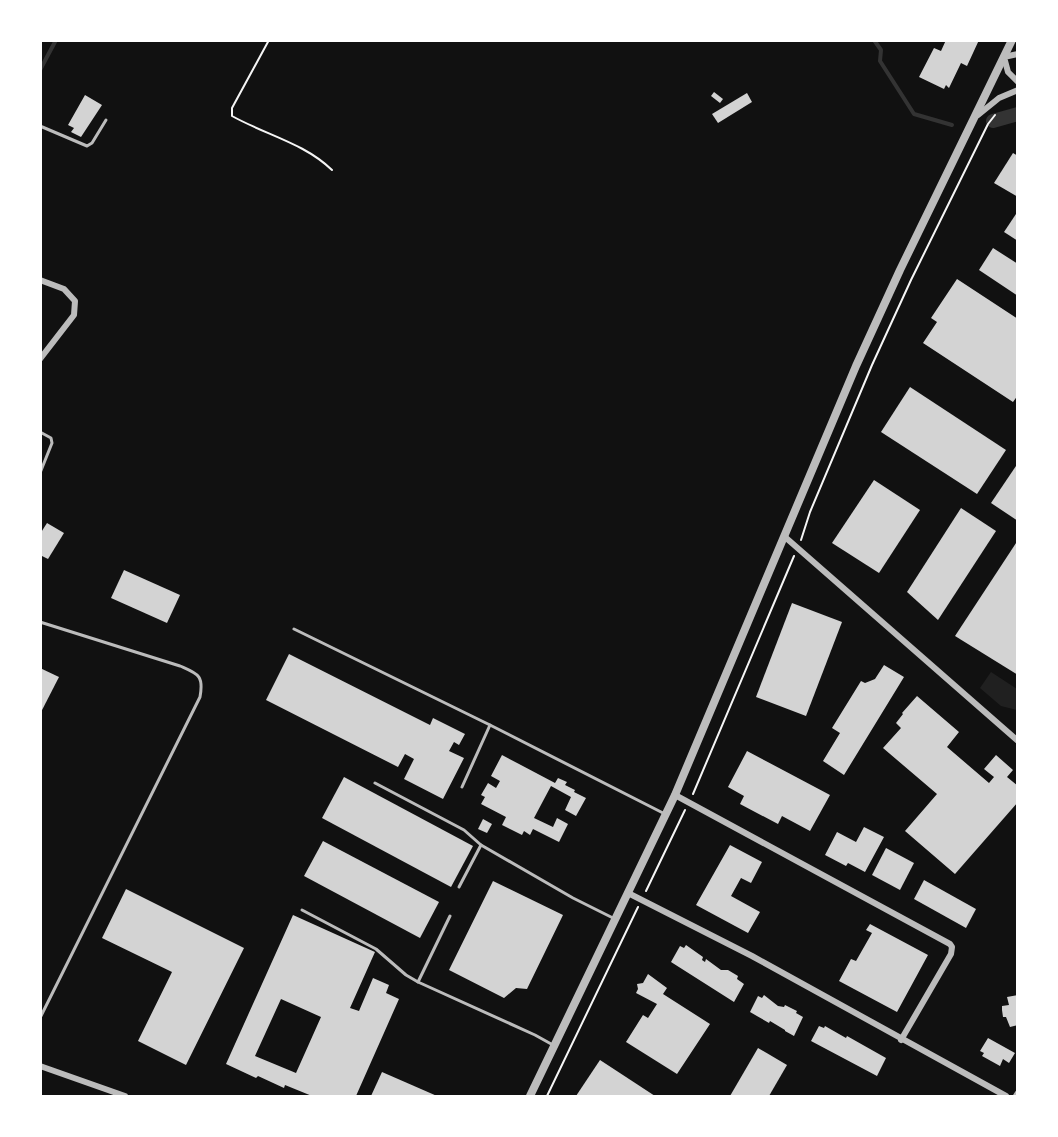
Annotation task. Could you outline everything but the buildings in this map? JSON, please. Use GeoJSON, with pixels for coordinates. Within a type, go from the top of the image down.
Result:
{"type":"FeatureCollection","features":[{"type":"Feature","properties":{"kind":"street"},"geometry":{"type":"LineString","coordinates":[[530,1096],[630,894],[675,795],[861,355],[1012,40]]}},
{"type":"Feature","properties":{"kind":"street"},"geometry":{"type":"LineString","coordinates":[[1004,57],[1017,54]]}},
{"type":"Feature","properties":{"kind":"street"},"geometry":{"type":"LineString","coordinates":[[1004,57],[1008,72],[1017,82]]}},
{"type":"Feature","properties":{"kind":"street"},"geometry":{"type":"LineString","coordinates":[[975,117],[999,98],[1017,90]]}},
{"type":"Feature","properties":{"kind":"street"},"geometry":{"type":"LineString","coordinates":[[40,280],[64,290],[75,301],[74,315],[40,359]]}},
{"type":"Feature","properties":{"kind":"street"},"geometry":{"type":"LineString","coordinates":[[785,537],[1017,741]]}},
{"type":"Feature","properties":{"kind":"street"},"geometry":{"type":"LineString","coordinates":[[675,795],[950,944],[951,954],[901,1040]]}},
{"type":"Feature","properties":{"kind":"street"},"geometry":{"type":"LineString","coordinates":[[630,894],[752,956],[1006,1096]]}},
{"type":"Feature","properties":{"kind":"street"},"geometry":{"type":"LineString","coordinates":[[40,1066],[125,1096]]}},
{"type":"Feature","properties":{"kind":"lane"},"geometry":{"type":"LineString","coordinates":[[40,126],[87,146],[92,143],[106,120]]}},
{"type":"Feature","properties":{"kind":"lane"},"geometry":{"type":"LineString","coordinates":[[40,432],[51,438],[52,444],[40,473]]}},
{"type":"Feature","properties":{"kind":"lane"},"geometry":{"type":"LineString","coordinates":[[40,622],[180,666],[194,672],[203,684],[200,697],[42,1009],[40,1018]]}},
{"type":"Feature","properties":{"kind":"lane"},"geometry":{"type":"LineString","coordinates":[[294,629],[666,815]]}},
{"type":"Feature","properties":{"kind":"lane"},"geometry":{"type":"LineString","coordinates":[[462,787],[490,725]]}},
{"type":"Feature","properties":{"kind":"lane"},"geometry":{"type":"LineString","coordinates":[[375,783],[464,830],[481,845],[573,898],[617,920]]}},
{"type":"Feature","properties":{"kind":"lane"},"geometry":{"type":"LineString","coordinates":[[459,887],[481,845]]}},
{"type":"Feature","properties":{"kind":"lane"},"geometry":{"type":"LineString","coordinates":[[302,910],[376,949],[406,975],[418,982],[555,1046]]}},
{"type":"Feature","properties":{"kind":"lane"},"geometry":{"type":"LineString","coordinates":[[418,982],[450,915]]}},
{"type":"Feature","properties":{"kind":"path"},"geometry":{"type":"LineString","coordinates":[[269,40],[232,108],[232,116],[256,129],[284,138],[309,151],[332,170]]}},
{"type":"Feature","properties":{"kind":"path"},"geometry":{"type":"LineString","coordinates":[[547,1096],[689,802],[798,548],[810,512],[859,396],[906,290],[988,124],[998,110]]}},
{"type":"Feature","properties":{"kind":"shaded area"},"geometry":{"type":"Polygon","coordinates":[[[991,672],[1017,689],[1017,710],[1001,706],[980,688],[991,672]]]}},
{"type":"Feature","properties":{"kind":"waterway"},"geometry":{"type":"LineString","coordinates":[[40,70],[56,40]]}},
{"type":"Feature","properties":{"kind":"waterway"},"geometry":{"type":"LineString","coordinates":[[874,40],[881,50],[880,61],[914,114],[952,125]]}},
{"type":"Feature","properties":{"kind":"waterway"},"geometry":{"type":"LineString","coordinates":[[993,121],[1018,114]]}}]}
